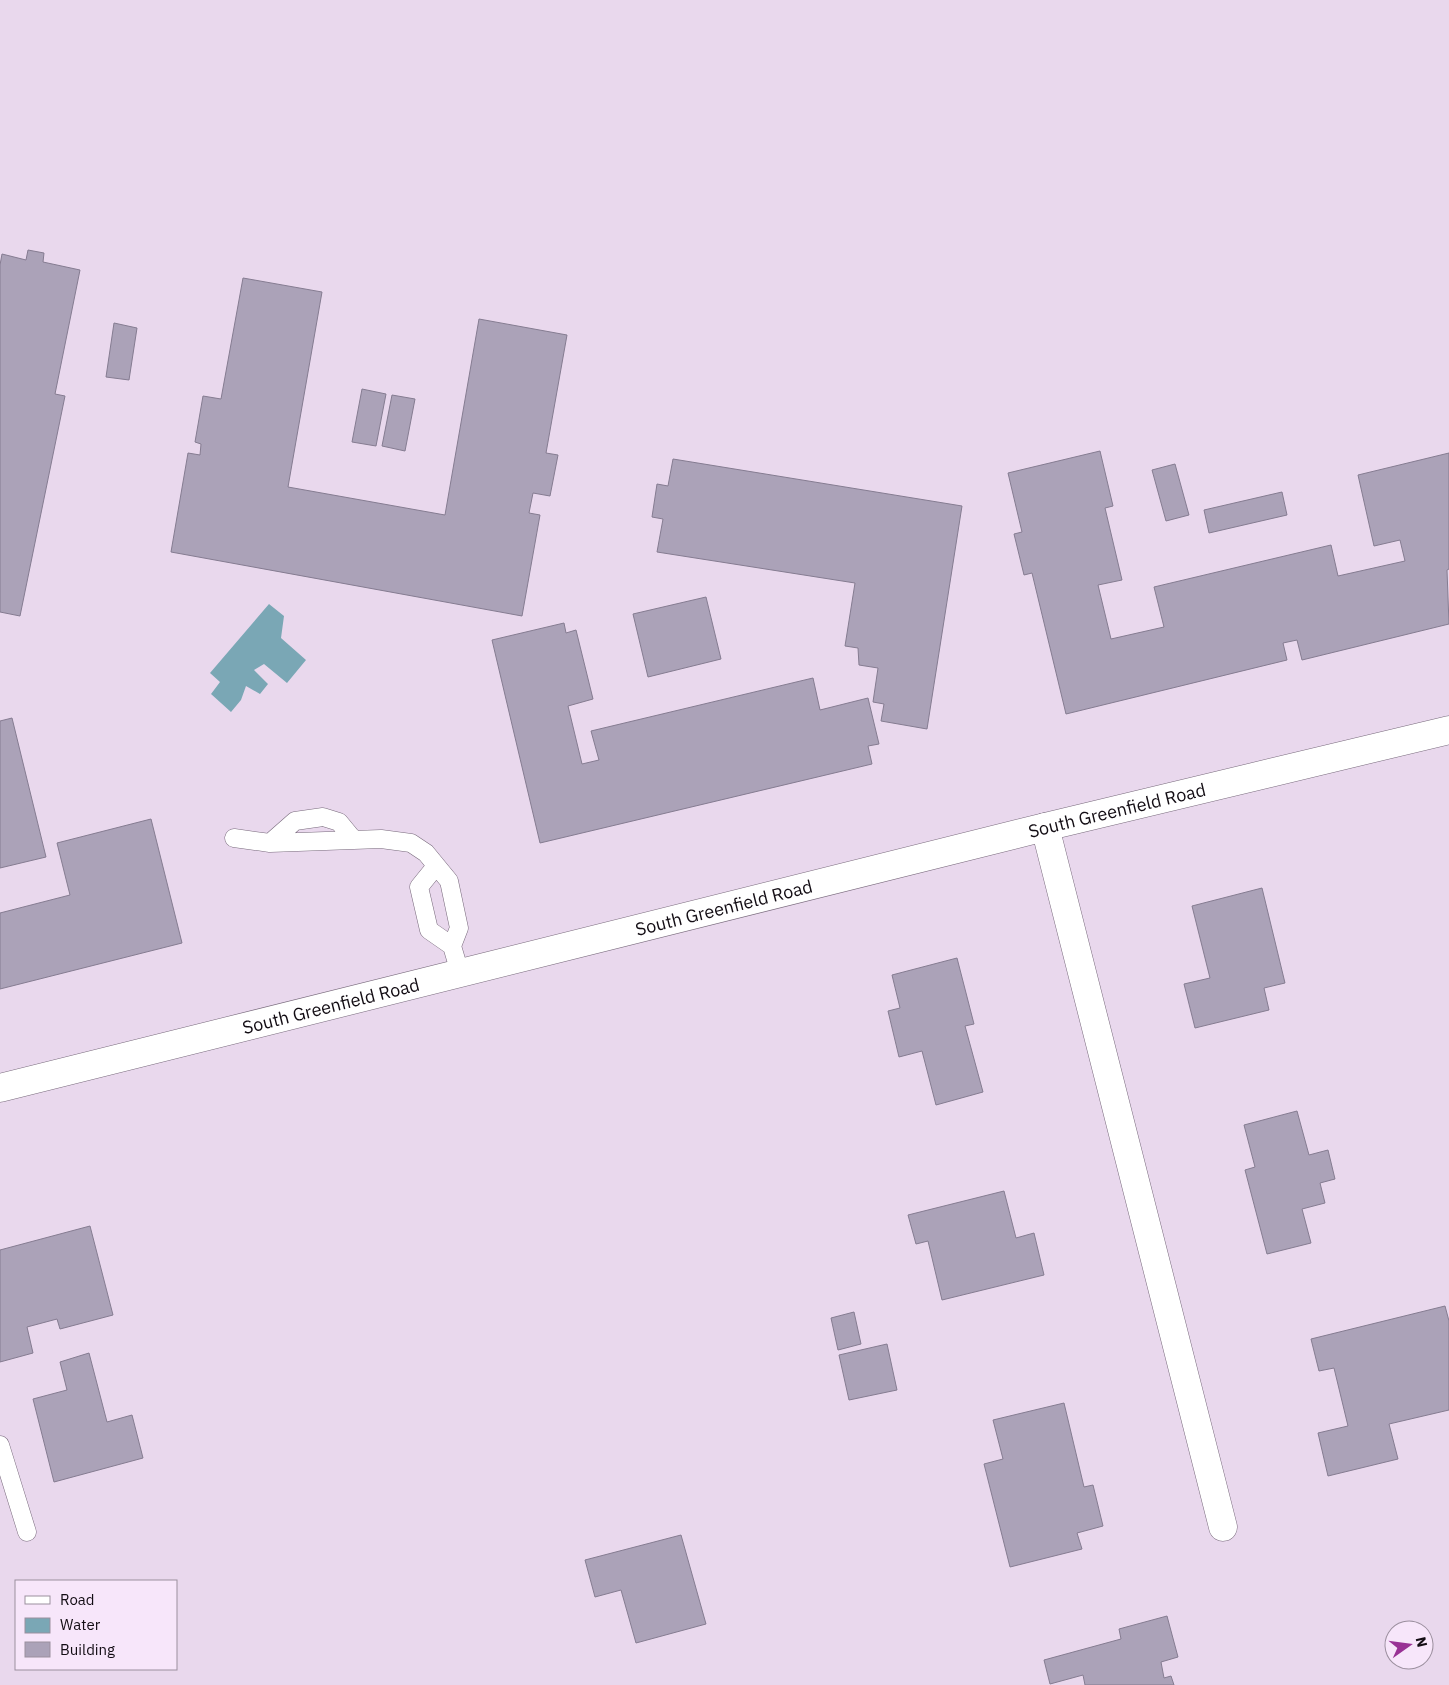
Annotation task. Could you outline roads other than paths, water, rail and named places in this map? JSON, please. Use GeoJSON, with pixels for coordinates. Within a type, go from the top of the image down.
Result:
{"type":"FeatureCollection","features":[{"type":"Feature","properties":{"kind":"street","name":"South Greenfield Road"},"geometry":{"type":"LineString","coordinates":[[0,1088],[1045,827],[1449,730]]}},
{"type":"Feature","properties":{"kind":"street"},"geometry":{"type":"LineString","coordinates":[[1045,827],[1223,1527]]}},
{"type":"Feature","properties":{"kind":"lane"},"geometry":{"type":"LineString","coordinates":[[234,838],[270,843],[381,838],[411,843],[426,853],[450,881],[459,928],[452,946],[460,973]]}},
{"type":"Feature","properties":{"kind":"lane"},"geometry":{"type":"LineString","coordinates":[[436,866],[419,887],[429,930],[452,946]]}},
{"type":"Feature","properties":{"kind":"lane"},"geometry":{"type":"LineString","coordinates":[[0,1444],[27,1532]]}},
{"type":"Feature","properties":{"kind":"water"},"geometry":{"type":"Polygon","coordinates":[[[269,604],[284,616],[281,638],[306,660],[287,683],[264,664],[254,670],[268,684],[260,694],[246,686],[241,700],[231,712],[211,694],[220,682],[210,673],[269,604]]]}}]}
